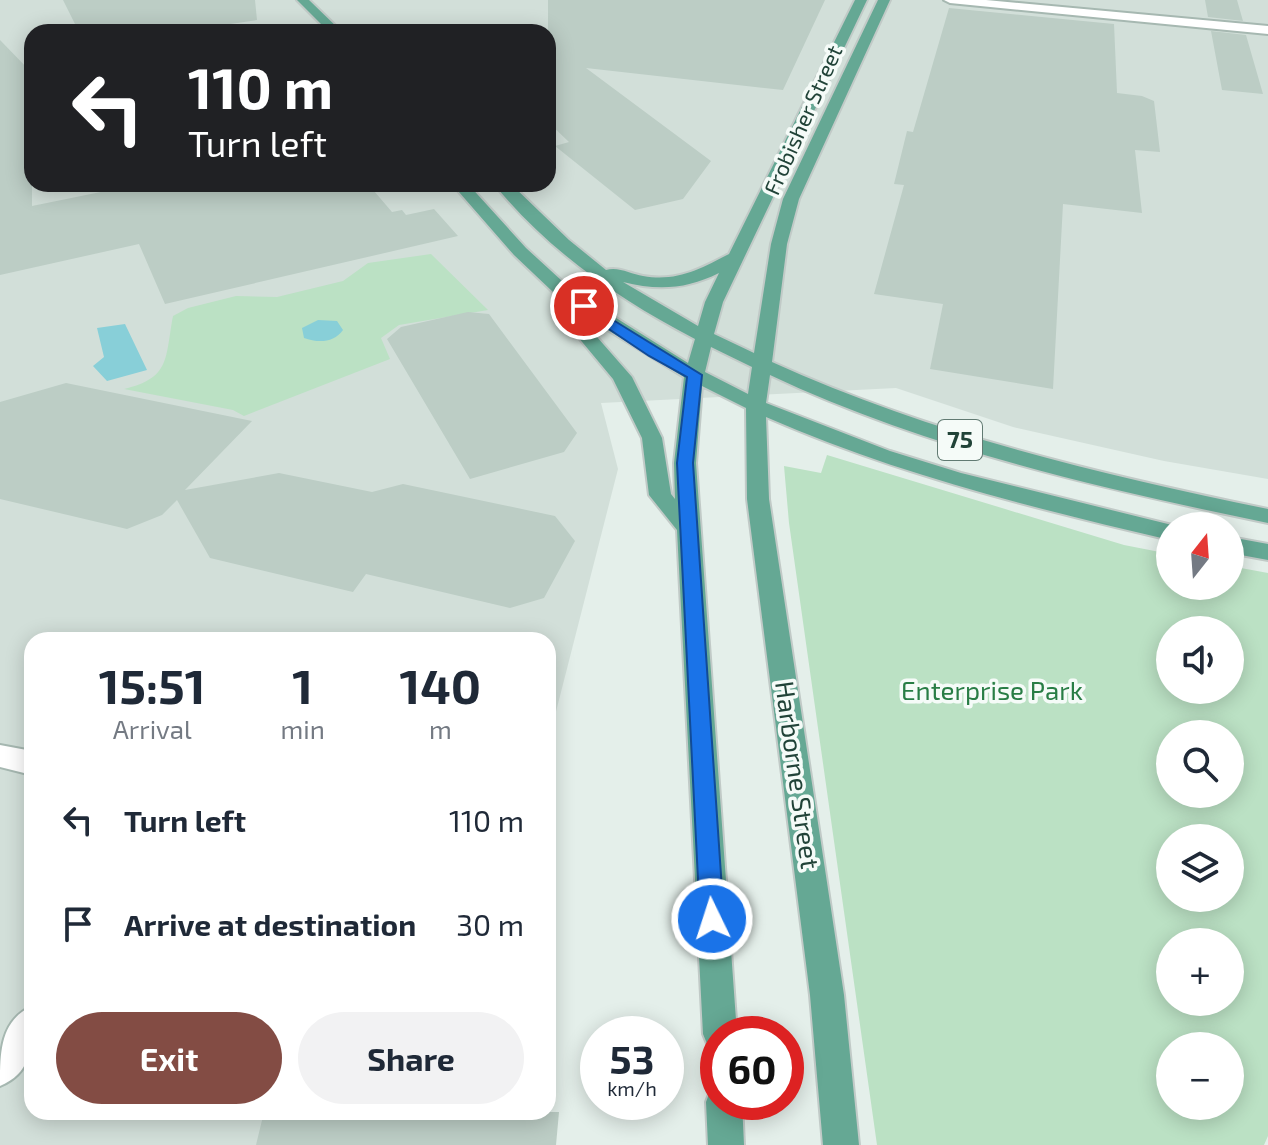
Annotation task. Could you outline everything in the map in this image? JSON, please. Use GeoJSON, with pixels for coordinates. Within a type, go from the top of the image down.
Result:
{"type":"FeatureCollection","features":[{"type":"Feature","properties":{"kind":"main road"},"geometry":{"type":"LineString","coordinates":[[303,0],[328,24]]}},
{"type":"Feature","properties":{"kind":"main road","name":"Frobisher Street"},"geometry":{"type":"LineString","coordinates":[[694,375],[714,302],[861,0]]}},
{"type":"Feature","properties":{"kind":"main road","name":"Frobisher Street"},"geometry":{"type":"LineString","coordinates":[[756,405],[779,244],[791,199],[884,0]]}},
{"type":"Feature","properties":{"kind":"main road","name":"75"},"geometry":{"type":"LineString","coordinates":[[467,192],[500,230],[561,290],[654,353],[694,375],[809,428],[928,469],[1020,497],[1156,529]]}},
{"type":"Feature","properties":{"kind":"main road","name":"75"},"geometry":{"type":"LineString","coordinates":[[510,192],[571,251],[591,266],[704,336],[760,365],[894,420],[1038,464],[1166,496],[1268,516]]}},
{"type":"Feature","properties":{"kind":"main road"},"geometry":{"type":"LineString","coordinates":[[591,266],[633,280],[675,283],[699,279],[734,258]]}},
{"type":"Feature","properties":{"kind":"main road"},"geometry":{"type":"LineString","coordinates":[[561,290],[582,331],[622,377],[652,438],[660,495],[688,529]]}},
{"type":"Feature","properties":{"kind":"main road"},"geometry":{"type":"LineString","coordinates":[[694,375],[685,463],[719,1016]]}},
{"type":"Feature","properties":{"kind":"main road","name":"Harborne Street"},"geometry":{"type":"LineString","coordinates":[[756,405],[758,499],[827,995],[841,1145]]}},
{"type":"Feature","properties":{"kind":"main road"},"geometry":{"type":"LineString","coordinates":[[1244,548],[1268,552]]}},
{"type":"Feature","properties":{"kind":"main road"},"geometry":{"type":"LineString","coordinates":[[725,1120],[726,1145]]}},
{"type":"Feature","properties":{"kind":"street"},"geometry":{"type":"LineString","coordinates":[[950,0],[1268,30]]}},
{"type":"Feature","properties":{"kind":"street"},"geometry":{"type":"LineString","coordinates":[[0,756],[24,761]]}},
{"type":"Feature","properties":{"kind":"street"},"geometry":{"type":"LineString","coordinates":[[0,1068],[24,1034]]}},
{"type":"Feature","properties":{"kind":"shaded area"},"geometry":{"type":"Polygon","coordinates":[[[0,0],[1268,0],[1268,479],[1164,461],[1013,427],[896,388],[601,403],[618,469],[556,712],[556,632],[24,632],[24,1120],[451,1120],[445,1145],[0,1145],[0,0]]]}},
{"type":"Feature","properties":{"kind":"green space"},"geometry":{"type":"Polygon","coordinates":[[[431,254],[488,310],[399,325],[381,338],[390,359],[244,416],[233,410],[124,389],[150,379],[158,372],[166,355],[173,316],[188,308],[236,296],[277,297],[343,281],[368,263],[431,254]]]}},
{"type":"Feature","properties":{"kind":"green space","name":"Enterprise Park"},"geometry":{"type":"Polygon","coordinates":[[[827,455],[1124,545],[1156,551],[1156,600],[1244,600],[1244,569],[1268,573],[1268,1136],[1264,1145],[877,1145],[789,523],[784,466],[821,473],[827,455]]]}},
{"type":"Feature","properties":{"kind":"water"},"geometry":{"type":"Polygon","coordinates":[[[318,320],[337,321],[343,330],[325,341],[304,338],[302,328],[318,320]]]}},
{"type":"Feature","properties":{"kind":"water"},"geometry":{"type":"Polygon","coordinates":[[[125,324],[147,370],[107,381],[93,366],[104,357],[97,328],[125,324]]]}},
{"type":"Feature","properties":{"kind":"building"},"geometry":{"type":"Polygon","coordinates":[[[63,0],[255,0],[257,20],[230,24],[75,24],[63,0]]]}},
{"type":"Feature","properties":{"kind":"building"},"geometry":{"type":"Polygon","coordinates":[[[548,0],[825,0],[783,90],[586,68],[711,161],[683,199],[635,210],[556,147],[569,142],[556,130],[556,24],[548,24],[548,0]]]}},
{"type":"Feature","properties":{"kind":"building"},"geometry":{"type":"Polygon","coordinates":[[[1205,0],[1237,0],[1243,21],[1208,17],[1205,0]]]}},
{"type":"Feature","properties":{"kind":"building"},"geometry":{"type":"Polygon","coordinates":[[[949,8],[1114,24],[1117,93],[1154,101],[1160,152],[1135,150],[1142,213],[1063,204],[1053,389],[930,369],[943,304],[874,294],[904,185],[894,184],[907,131],[913,132],[949,8]]]}},
{"type":"Feature","properties":{"kind":"building"},"geometry":{"type":"Polygon","coordinates":[[[1211,31],[1246,35],[1263,94],[1222,90],[1211,31]]]}},
{"type":"Feature","properties":{"kind":"building"},"geometry":{"type":"Polygon","coordinates":[[[0,40],[24,65],[24,192],[32,192],[32,206],[101,192],[375,192],[392,212],[402,210],[406,215],[434,209],[458,236],[165,304],[139,244],[0,275],[0,40]]]}},
{"type":"Feature","properties":{"kind":"building"},"geometry":{"type":"Polygon","coordinates":[[[468,312],[489,314],[577,433],[564,452],[470,479],[387,339],[401,327],[468,312]]]}},
{"type":"Feature","properties":{"kind":"building"},"geometry":{"type":"Polygon","coordinates":[[[66,383],[252,421],[185,490],[279,473],[372,492],[403,484],[555,516],[575,541],[544,598],[510,608],[366,574],[353,592],[210,558],[177,500],[162,515],[127,529],[0,499],[0,402],[66,383]]]}},
{"type":"Feature","properties":{"kind":"building"},"geometry":{"type":"Polygon","coordinates":[[[556,1112],[559,1112],[556,1145],[256,1145],[262,1120],[556,1120],[556,1112]]]}},
{"type":"Feature","properties":{"kind":"route"},"geometry":{"type":"LineString","coordinates":[[584,306],[654,353],[694,375],[685,463],[712,919]]}}]}
